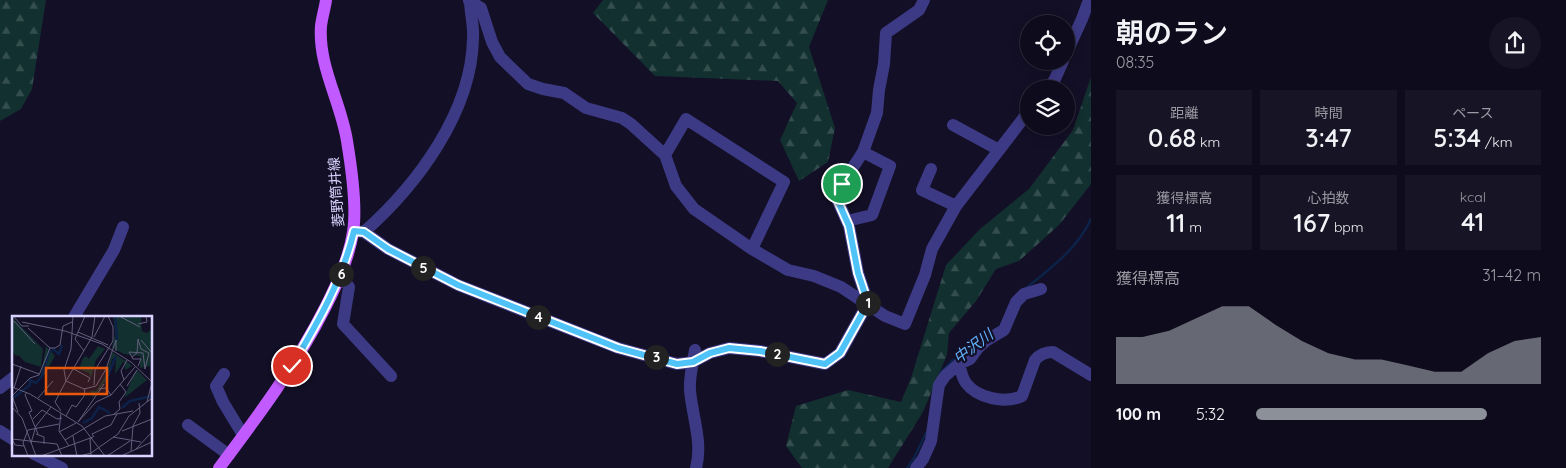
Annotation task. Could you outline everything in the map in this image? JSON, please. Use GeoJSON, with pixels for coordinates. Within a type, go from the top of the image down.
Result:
{"type":"FeatureCollection","features":[{"type":"Feature","properties":{"kind":"main road","name":"菱野筒井線"},"geometry":{"type":"LineString","coordinates":[[219,468],[292,366],[313,331],[341,276],[359,231],[354,211],[347,139],[322,46],[321,26],[326,0]]}},
{"type":"Feature","properties":{"kind":"street"},"geometry":{"type":"LineString","coordinates":[[469,1],[473,37],[470,67],[465,88],[452,120],[431,157],[379,219],[359,231],[388,249],[451,282],[618,348],[677,364],[694,356],[729,348],[760,351],[825,364],[840,353],[868,303],[858,273],[847,221],[837,199],[842,184],[863,152],[877,114],[886,33],[919,10],[924,0]]}},
{"type":"Feature","properties":{"kind":"street"},"geometry":{"type":"LineString","coordinates":[[1075,34],[1089,0]]}},
{"type":"Feature","properties":{"kind":"street"},"geometry":{"type":"LineString","coordinates":[[469,1],[481,8],[492,42],[500,57],[528,84],[564,93],[586,108],[622,118],[631,124],[665,155],[676,186],[694,209],[788,270],[814,276],[841,286],[885,316],[905,324],[925,275],[932,248],[956,206],[1020,123]]}},
{"type":"Feature","properties":{"kind":"street"},"geometry":{"type":"LineString","coordinates":[[665,155],[686,119],[784,182],[752,248]]}},
{"type":"Feature","properties":{"kind":"street"},"geometry":{"type":"LineString","coordinates":[[953,125],[999,150]]}},
{"type":"Feature","properties":{"kind":"street"},"geometry":{"type":"LineString","coordinates":[[847,221],[872,215],[890,166],[863,152]]}},
{"type":"Feature","properties":{"kind":"street"},"geometry":{"type":"LineString","coordinates":[[931,169],[922,190],[956,206]]}},
{"type":"Feature","properties":{"kind":"street"},"geometry":{"type":"LineString","coordinates":[[75,316],[114,250],[123,227]]}},
{"type":"Feature","properties":{"kind":"street"},"geometry":{"type":"LineString","coordinates":[[341,276],[349,287],[343,324],[391,376]]}},
{"type":"Feature","properties":{"kind":"street"},"geometry":{"type":"LineString","coordinates":[[916,468],[923,459],[931,441],[939,385],[945,376],[959,364],[970,359],[987,340],[1004,330],[1016,302],[1024,294],[1041,289]]}},
{"type":"Feature","properties":{"kind":"street"},"geometry":{"type":"LineString","coordinates":[[959,364],[964,382],[973,390],[990,398],[1015,399],[1022,396],[1035,360],[1047,352],[1053,352],[1091,375]]}},
{"type":"Feature","properties":{"kind":"street"},"geometry":{"type":"LineString","coordinates":[[694,356],[690,388],[698,441],[699,458],[696,468]]}},
{"type":"Feature","properties":{"kind":"street"},"geometry":{"type":"LineString","coordinates":[[224,374],[216,386],[222,402],[243,435]]}},
{"type":"Feature","properties":{"kind":"street"},"geometry":{"type":"LineString","coordinates":[[0,388],[12,379]]}},
{"type":"Feature","properties":{"kind":"street"},"geometry":{"type":"LineString","coordinates":[[188,425],[229,455]]}},
{"type":"Feature","properties":{"kind":"street"},"geometry":{"type":"LineString","coordinates":[[0,431],[12,439]]}},
{"type":"Feature","properties":{"kind":"street"},"geometry":{"type":"LineString","coordinates":[[38,456],[62,468]]}},
{"type":"Feature","properties":{"kind":"green space"},"geometry":{"type":"Polygon","coordinates":[[[0,0],[46,0],[32,89],[21,109],[0,121],[0,0]]]}},
{"type":"Feature","properties":{"kind":"green space"},"geometry":{"type":"Polygon","coordinates":[[[603,0],[828,0],[809,47],[835,128],[828,162],[799,181],[780,140],[797,103],[778,81],[655,76],[593,13],[603,0]]]}},
{"type":"Feature","properties":{"kind":"green space"},"geometry":{"type":"Polygon","coordinates":[[[1091,77],[1091,184],[1059,225],[1019,261],[996,269],[976,301],[949,333],[947,355],[923,412],[888,468],[802,468],[786,446],[796,406],[848,390],[901,402],[911,378],[946,265],[980,229],[1029,189],[1069,135],[1075,135],[1075,124],[1091,77]]]}},
{"type":"Feature","properties":{"kind":"waterway","name":"中沢川"},"geometry":{"type":"LineString","coordinates":[[1026,288],[1071,249],[1091,219]]}},
{"type":"Feature","properties":{"kind":"waterway","name":"中沢川"},"geometry":{"type":"LineString","coordinates":[[941,372],[985,334]]}},
{"type":"Feature","properties":{"kind":"waterway","name":"中沢川"},"geometry":{"type":"LineString","coordinates":[[907,468],[926,433]]}},
{"type":"Feature","properties":{"kind":"route"},"geometry":{"type":"LineString","coordinates":[[292,366],[313,331],[339,279],[354,231],[364,232],[388,249],[473,292],[618,348],[677,364],[693,362],[710,353],[729,348],[760,351],[825,364],[840,353],[868,303],[858,273],[849,226],[837,199],[842,184]]}}]}
